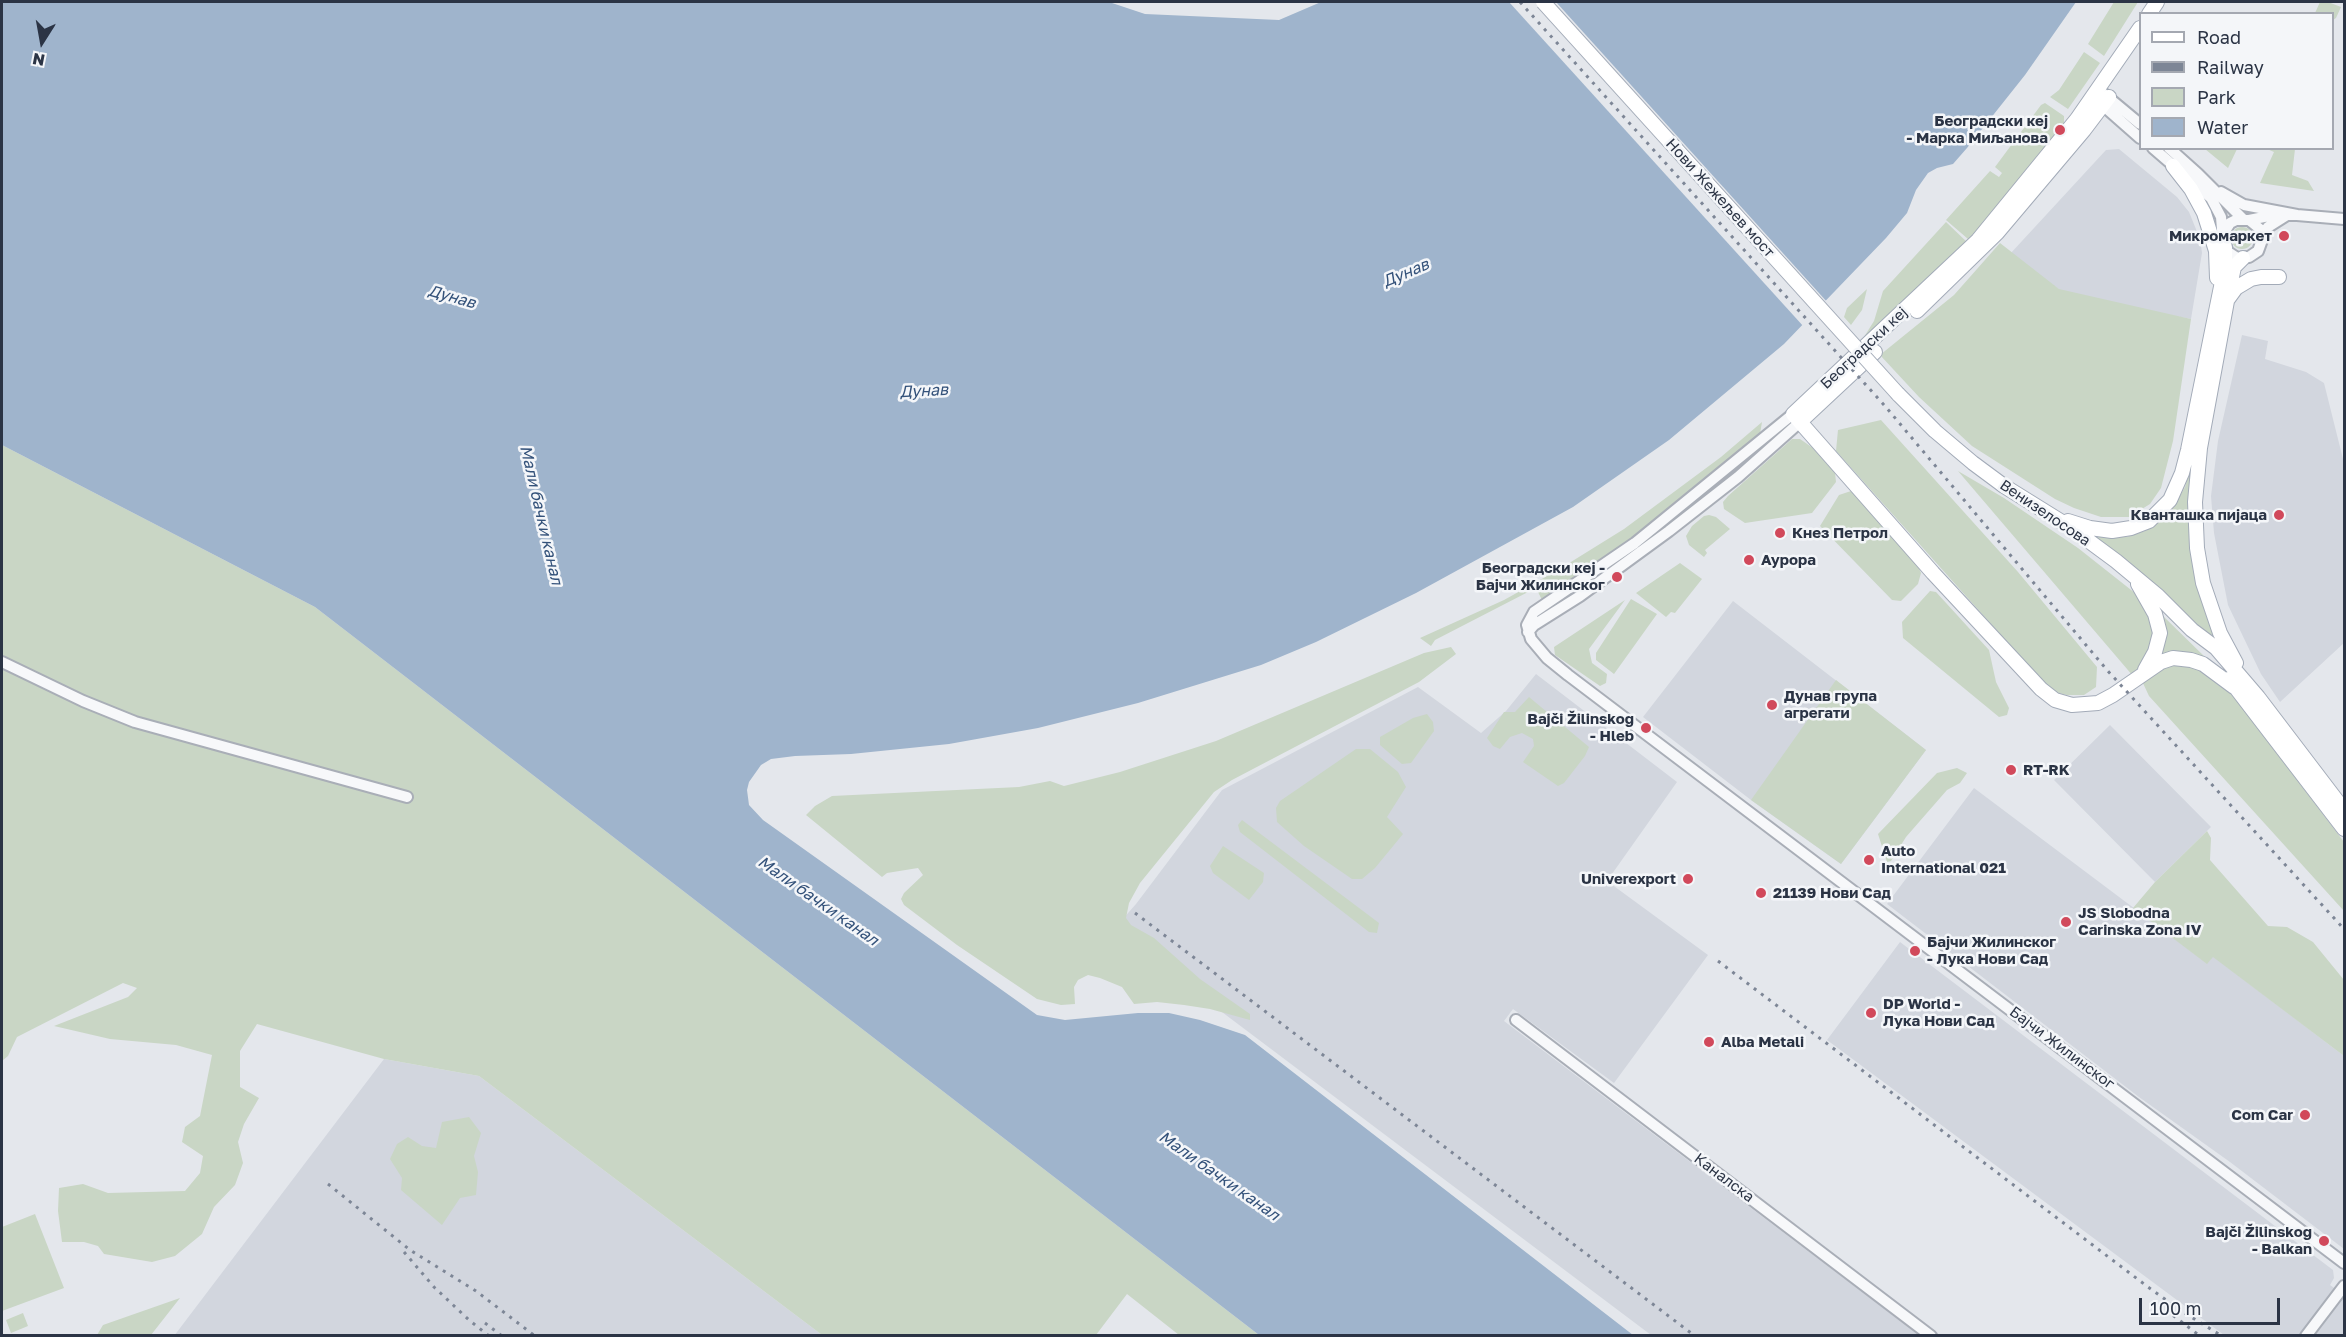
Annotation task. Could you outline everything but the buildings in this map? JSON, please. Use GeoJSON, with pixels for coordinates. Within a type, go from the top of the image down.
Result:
{"type":"FeatureCollection","features":[{"type":"Feature","properties":{"kind":"main road","name":"Нови Жежељев мост"},"geometry":{"type":"LineString","coordinates":[[1543,2],[1898,394]]}},
{"type":"Feature","properties":{"kind":"main road","name":"Београдски кеј"},"geometry":{"type":"LineString","coordinates":[[1797,418],[1978,240],[2055,147],[2102,98],[2139,30]]}},
{"type":"Feature","properties":{"kind":"main road"},"geometry":{"type":"LineString","coordinates":[[2173,165],[2199,202],[2214,243],[2217,267],[2214,318]]}},
{"type":"Feature","properties":{"kind":"main road"},"geometry":{"type":"LineString","coordinates":[[2044,512],[2084,526],[2112,531],[2131,528],[2149,521],[2170,500],[2182,473],[2225,263],[2224,240]]}},
{"type":"Feature","properties":{"kind":"main road"},"geometry":{"type":"LineString","coordinates":[[2243,258],[2234,267],[2227,301],[2200,448],[2194,520],[2203,583],[2212,613],[2220,633],[2250,688]]}},
{"type":"Feature","properties":{"kind":"main road"},"geometry":{"type":"LineString","coordinates":[[2227,301],[2236,288],[2250,279],[2279,278]]}},
{"type":"Feature","properties":{"kind":"main road","name":"Венизелосова"},"geometry":{"type":"LineString","coordinates":[[1898,394],[1935,431],[1972,463],[2070,527],[2133,575],[2192,630],[2216,648],[2250,688],[2344,810]]}},
{"type":"Feature","properties":{"kind":"main road"},"geometry":{"type":"LineString","coordinates":[[1797,418],[1933,573],[2047,695],[2072,705],[2089,705],[2106,700],[2144,672],[2173,658],[2203,664],[2234,687]]}},
{"type":"Feature","properties":{"kind":"main road"},"geometry":{"type":"LineString","coordinates":[[2133,575],[2156,614],[2160,633],[2155,652],[2144,672]]}},
{"type":"Feature","properties":{"kind":"main road","name":"Венизелосова"},"geometry":{"type":"LineString","coordinates":[[2192,630],[2344,829]]}},
{"type":"Feature","properties":{"kind":"street"},"geometry":{"type":"LineString","coordinates":[[2102,98],[2139,123]]}},
{"type":"Feature","properties":{"kind":"street"},"geometry":{"type":"LineString","coordinates":[[2102,98],[2139,137]]}},
{"type":"Feature","properties":{"kind":"street"},"geometry":{"type":"LineString","coordinates":[[2155,150],[2211,198],[2221,217],[2224,240],[2232,256],[2249,257],[2258,250],[2262,236],[2268,227],[2293,215]]}},
{"type":"Feature","properties":{"kind":"street"},"geometry":{"type":"LineString","coordinates":[[2171,150],[2246,219],[2260,229],[2262,236]]}},
{"type":"Feature","properties":{"kind":"street"},"geometry":{"type":"LineString","coordinates":[[2207,182],[2244,205],[2293,215],[2344,219]]}},
{"type":"Feature","properties":{"kind":"street"},"geometry":{"type":"LineString","coordinates":[[2224,240],[2230,223],[2246,219],[2293,215]]}},
{"type":"Feature","properties":{"kind":"street","name":"Београдски кеј"},"geometry":{"type":"LineString","coordinates":[[1528,632],[1529,617],[1536,617],[1797,418]]}},
{"type":"Feature","properties":{"kind":"street","name":"Бајчи Жилинског"},"geometry":{"type":"LineString","coordinates":[[1528,632],[1538,648],[1568,675],[2344,1263]]}},
{"type":"Feature","properties":{"kind":"street"},"geometry":{"type":"LineString","coordinates":[[2,662],[83,701],[135,722],[407,797]]}},
{"type":"Feature","properties":{"kind":"street","name":"Каналска"},"geometry":{"type":"LineString","coordinates":[[1516,1020],[1931,1335]]}},
{"type":"Feature","properties":{"kind":"street"},"geometry":{"type":"LineString","coordinates":[[2306,1335],[2344,1286]]}},
{"type":"Feature","properties":{"kind":"shaded area"},"geometry":{"type":"Polygon","coordinates":[[[2119,149],[2177,197],[2189,212],[2200,239],[2202,253],[2191,319],[2068,296],[2010,254],[2106,150],[2119,149]]]}},
{"type":"Feature","properties":{"kind":"shaded area","name":"Кванташка пијаца"},"geometry":{"type":"Polygon","coordinates":[[[2242,335],[2268,341],[2265,359],[2306,372],[2324,383],[2344,463],[2344,643],[2280,702],[2261,674],[2228,605],[2214,533],[2211,496],[2218,441],[2242,335]]]}},
{"type":"Feature","properties":{"kind":"shaded area"},"geometry":{"type":"Polygon","coordinates":[[[1733,601],[1926,750],[1841,864],[1751,800],[1643,717],[1733,601]]]}},
{"type":"Feature","properties":{"kind":"shaded area"},"geometry":{"type":"Polygon","coordinates":[[[1536,674],[1677,782],[1607,881],[1708,955],[1614,1083],[1513,1009],[1504,1021],[1919,1335],[1651,1335],[1113,930],[1136,904],[1222,790],[1418,687],[1481,733],[1506,711],[1536,674]]]}},
{"type":"Feature","properties":{"kind":"shaded area"},"geometry":{"type":"Polygon","coordinates":[[[2110,725],[2211,827],[2155,882],[2054,780],[2110,725]]]}},
{"type":"Feature","properties":{"kind":"shaded area"},"geometry":{"type":"Polygon","coordinates":[[[1974,788],[2207,963],[2213,956],[2344,1056],[2344,1249],[2230,1162],[2139,1097],[1887,904],[1974,788]]]}},
{"type":"Feature","properties":{"kind":"shaded area"},"geometry":{"type":"Polygon","coordinates":[[[1900,942],[2333,1270],[2334,1278],[2330,1285],[2344,1295],[2344,1335],[2224,1335],[1827,1040],[1900,942]]]}},
{"type":"Feature","properties":{"kind":"shaded area"},"geometry":{"type":"Polygon","coordinates":[[[384,1059],[479,1076],[822,1335],[174,1336],[384,1059]]]}},
{"type":"Feature","properties":{"kind":"green space"},"geometry":{"type":"Polygon","coordinates":[[[2114,2],[2138,2],[2104,56],[2088,44],[2114,2]]]}},
{"type":"Feature","properties":{"kind":"green space"},"geometry":{"type":"Polygon","coordinates":[[[2320,2],[2328,2],[2341,7],[2334,19],[2334,12],[2315,12],[2320,2]]]}},
{"type":"Feature","properties":{"kind":"green space"},"geometry":{"type":"Polygon","coordinates":[[[2084,52],[2100,63],[2068,109],[2050,97],[2059,90],[2084,52]]]}},
{"type":"Feature","properties":{"kind":"green space"},"geometry":{"type":"Polygon","coordinates":[[[2045,103],[2064,116],[2064,123],[2058,129],[2057,137],[1992,217],[1968,239],[1946,220],[1990,171],[1999,177],[2002,173],[1995,167],[2041,105],[2045,103]]]}},
{"type":"Feature","properties":{"kind":"green space"},"geometry":{"type":"Polygon","coordinates":[[[2206,150],[2237,150],[2228,168],[2206,150]]]}},
{"type":"Feature","properties":{"kind":"green space"},"geometry":{"type":"Polygon","coordinates":[[[2269,150],[2295,150],[2292,175],[2308,181],[2314,191],[2260,183],[2274,152],[2269,150]]]}},
{"type":"Feature","properties":{"kind":"green space"},"geometry":{"type":"Polygon","coordinates":[[[1946,222],[1968,243],[1868,342],[1864,337],[1874,321],[1883,291],[1946,222]]]}},
{"type":"Feature","properties":{"kind":"green space"},"geometry":{"type":"Polygon","coordinates":[[[2242,227],[2250,230],[2253,238],[2250,246],[2242,249],[2234,246],[2231,238],[2234,230],[2242,227]]]}},
{"type":"Feature","properties":{"kind":"green space"},"geometry":{"type":"Polygon","coordinates":[[[2000,243],[2059,289],[2191,319],[2173,441],[2161,488],[2150,504],[2129,517],[2101,517],[2074,508],[2055,499],[1972,446],[1919,397],[1880,355],[1954,295],[2000,243]]]}},
{"type":"Feature","properties":{"kind":"green space"},"geometry":{"type":"Polygon","coordinates":[[[1867,289],[1862,310],[1851,325],[1844,317],[1847,308],[1867,289]]]}},
{"type":"Feature","properties":{"kind":"green space"},"geometry":{"type":"Polygon","coordinates":[[[1881,420],[2018,572],[2097,667],[2096,687],[2084,695],[2067,695],[2051,691],[1836,451],[1838,430],[1881,420]]]}},
{"type":"Feature","properties":{"kind":"green space"},"geometry":{"type":"Polygon","coordinates":[[[1762,422],[1760,434],[1755,440],[1680,501],[1626,543],[1542,600],[1537,590],[1530,591],[1435,640],[1431,646],[1420,638],[1504,600],[1624,529],[1721,457],[1762,422]]]}},
{"type":"Feature","properties":{"kind":"green space"},"geometry":{"type":"Polygon","coordinates":[[[1792,439],[1800,439],[1813,448],[1835,473],[1836,482],[1812,513],[1745,523],[1724,509],[1723,502],[1728,496],[1792,439]]]}},
{"type":"Feature","properties":{"kind":"green space"},"geometry":{"type":"Polygon","coordinates":[[[2,445],[315,607],[1259,1335],[1179,1335],[1127,1294],[1096,1335],[822,1335],[479,1076],[384,1059],[257,1024],[240,1051],[240,1087],[259,1098],[244,1124],[238,1142],[243,1163],[235,1185],[214,1207],[202,1234],[175,1256],[152,1262],[104,1254],[98,1246],[84,1242],[62,1242],[58,1211],[59,1188],[83,1184],[108,1193],[185,1191],[200,1173],[203,1156],[182,1142],[185,1127],[200,1116],[212,1055],[176,1045],[110,1039],[54,1026],[128,997],[137,988],[123,983],[17,1037],[8,1056],[2,1061],[2,445]]]}},
{"type":"Feature","properties":{"kind":"green space"},"geometry":{"type":"Polygon","coordinates":[[[2194,456],[2191,522],[2222,649],[2088,535],[2126,537],[2145,531],[2159,522],[2172,509],[2185,487],[2194,456]]]}},
{"type":"Feature","properties":{"kind":"green space"},"geometry":{"type":"Polygon","coordinates":[[[1958,471],[2004,498],[2078,548],[2140,597],[2150,611],[2157,635],[2142,668],[2133,676],[1958,471]]]}},
{"type":"Feature","properties":{"kind":"green space"},"geometry":{"type":"Polygon","coordinates":[[[1851,491],[1918,566],[1921,573],[1918,584],[1901,601],[1892,600],[1820,526],[1839,495],[1851,491]]]}},
{"type":"Feature","properties":{"kind":"green space"},"geometry":{"type":"Polygon","coordinates":[[[1704,516],[1716,517],[1730,529],[1705,550],[1707,553],[1704,557],[1689,545],[1686,536],[1692,526],[1704,516]]]}},
{"type":"Feature","properties":{"kind":"green space"},"geometry":{"type":"Polygon","coordinates":[[[1680,563],[1702,579],[1675,613],[1671,612],[1666,617],[1636,593],[1680,563]]]}},
{"type":"Feature","properties":{"kind":"green space"},"geometry":{"type":"Polygon","coordinates":[[[1930,591],[1936,592],[1989,650],[1996,682],[2009,708],[2007,715],[1999,717],[1903,638],[1902,622],[1930,591]]]}},
{"type":"Feature","properties":{"kind":"green space"},"geometry":{"type":"Polygon","coordinates":[[[1631,599],[1657,614],[1614,674],[1596,660],[1596,653],[1631,599]]]}},
{"type":"Feature","properties":{"kind":"green space"},"geometry":{"type":"Polygon","coordinates":[[[1625,600],[1589,649],[1592,663],[1607,674],[1606,683],[1600,686],[1555,655],[1554,647],[1625,600]]]}},
{"type":"Feature","properties":{"kind":"green space"},"geometry":{"type":"Polygon","coordinates":[[[2161,614],[2206,658],[2192,654],[2160,656],[2166,628],[2161,614]]]}},
{"type":"Feature","properties":{"kind":"green space"},"geometry":{"type":"Polygon","coordinates":[[[1451,647],[1456,654],[1419,682],[1232,780],[1214,792],[1140,883],[1129,903],[1126,918],[1131,925],[1154,938],[1200,979],[1250,1014],[1250,1020],[1210,1009],[1184,1005],[1157,1002],[1134,1004],[1122,987],[1088,975],[1078,980],[1074,987],[1075,1004],[1061,1005],[1037,999],[957,945],[904,905],[901,899],[904,893],[923,875],[918,868],[887,873],[882,877],[806,815],[815,806],[832,796],[1019,787],[1050,781],[1064,786],[1120,772],[1216,741],[1424,653],[1451,647]]]}},
{"type":"Feature","properties":{"kind":"green space"},"geometry":{"type":"Polygon","coordinates":[[[2176,661],[2198,666],[2228,689],[2344,842],[2344,911],[2149,696],[2142,681],[2176,661]]]}},
{"type":"Feature","properties":{"kind":"green space"},"geometry":{"type":"Polygon","coordinates":[[[1836,680],[1926,750],[1841,864],[1751,800],[1836,680]]]}},
{"type":"Feature","properties":{"kind":"green space"},"geometry":{"type":"Polygon","coordinates":[[[1529,697],[1589,747],[1585,756],[1564,783],[1558,786],[1523,762],[1534,746],[1533,739],[1522,733],[1510,737],[1500,749],[1493,746],[1487,738],[1504,712],[1515,712],[1529,697]]]}},
{"type":"Feature","properties":{"kind":"green space"},"geometry":{"type":"Polygon","coordinates":[[[1427,714],[1433,722],[1434,731],[1411,763],[1402,764],[1380,745],[1380,737],[1413,718],[1427,714]]]}},
{"type":"Feature","properties":{"kind":"green space"},"geometry":{"type":"Polygon","coordinates":[[[1356,749],[1370,749],[1398,772],[1406,787],[1387,817],[1403,834],[1375,868],[1362,879],[1352,879],[1304,846],[1277,822],[1276,808],[1280,801],[1356,749]]]}},
{"type":"Feature","properties":{"kind":"green space"},"geometry":{"type":"Polygon","coordinates":[[[1957,768],[1967,773],[1960,783],[1947,790],[1906,837],[1891,861],[1887,862],[1878,834],[1937,773],[1957,768]]]}},
{"type":"Feature","properties":{"kind":"green space"},"geometry":{"type":"Polygon","coordinates":[[[1242,820],[1379,923],[1377,933],[1369,932],[1240,832],[1238,825],[1242,820]]]}},
{"type":"Feature","properties":{"kind":"green space"},"geometry":{"type":"Polygon","coordinates":[[[2207,831],[2211,838],[2210,860],[2268,926],[2287,927],[2313,942],[2344,980],[2344,1056],[2213,957],[2207,964],[2133,908],[2155,882],[2207,831]]]}},
{"type":"Feature","properties":{"kind":"green space"},"geometry":{"type":"Polygon","coordinates":[[[1223,846],[1264,873],[1263,882],[1249,900],[1213,873],[1210,866],[1223,846]]]}},
{"type":"Feature","properties":{"kind":"green space"},"geometry":{"type":"Polygon","coordinates":[[[469,1117],[481,1133],[474,1156],[478,1172],[476,1195],[460,1198],[442,1225],[401,1190],[402,1178],[390,1159],[397,1144],[408,1137],[422,1146],[436,1148],[442,1122],[469,1117]]]}},
{"type":"Feature","properties":{"kind":"green space"},"geometry":{"type":"Polygon","coordinates":[[[35,1214],[64,1288],[2,1311],[2,1227],[35,1214]]]}},
{"type":"Feature","properties":{"kind":"green space"},"geometry":{"type":"Polygon","coordinates":[[[180,1298],[151,1335],[97,1335],[103,1325],[180,1298]]]}},
{"type":"Feature","properties":{"kind":"green space"},"geometry":{"type":"Polygon","coordinates":[[[23,1313],[28,1326],[11,1333],[6,1320],[23,1313]]]}},
{"type":"Feature","properties":{"kind":"water"},"geometry":{"type":"Polygon","coordinates":[[[2,2],[1109,2],[1145,14],[1279,20],[1321,2],[2076,2],[2025,75],[1967,148],[1953,164],[1928,173],[1916,190],[1907,213],[1886,238],[1784,344],[1669,440],[1573,507],[1416,593],[1316,642],[1261,665],[1138,703],[1038,728],[949,744],[771,759],[761,765],[749,782],[747,790],[749,805],[763,820],[1037,1015],[1065,1020],[1138,1013],[1169,1013],[1200,1020],[1245,1035],[1633,1335],[1259,1335],[315,607],[2,445],[2,2]]]}},
{"type":"Feature","properties":{"kind":"pier"},"geometry":{"type":"Polygon","coordinates":[[[1509,2],[1556,2],[1828,303],[1804,327],[1509,2]]]}},
{"type":"Feature","properties":{"kind":"railway"},"geometry":{"type":"LineString","coordinates":[[1520,2],[1885,406],[2107,670],[2344,929]]}},
{"type":"Feature","properties":{"kind":"railway"},"geometry":{"type":"LineString","coordinates":[[1135,913],[1695,1336]]}},
{"type":"Feature","properties":{"kind":"railway"},"geometry":{"type":"LineString","coordinates":[[1718,961],[2148,1287],[2222,1336]]}},
{"type":"Feature","properties":{"kind":"railway"},"geometry":{"type":"LineString","coordinates":[[328,1184],[410,1250],[476,1291],[535,1336]]}},
{"type":"Feature","properties":{"kind":"railway"},"geometry":{"type":"LineString","coordinates":[[404,1252],[434,1287],[489,1336]]}},
{"type":"Feature","properties":{"kind":"railway"},"geometry":{"type":"LineString","coordinates":[[2166,1310],[2200,1336]]}},
{"type":"Feature","properties":{"kind":"railway"},"geometry":{"type":"LineString","coordinates":[[485,1323],[502,1336]]}},
{"type":"Feature","properties":{"kind":"place","name":"Београдски кеј - Марка Миљанова"},"geometry":{"type":"Point","coordinates":[2060,130]}},
{"type":"Feature","properties":{"kind":"place","name":"Микромаркет"},"geometry":{"type":"Point","coordinates":[2284,236]}},
{"type":"Feature","properties":{"kind":"place","name":"Кванташка пијаца"},"geometry":{"type":"Point","coordinates":[2279,515]}},
{"type":"Feature","properties":{"kind":"place","name":"Кнез Петрол"},"geometry":{"type":"Point","coordinates":[1780,533]}},
{"type":"Feature","properties":{"kind":"place","name":"Аурора"},"geometry":{"type":"Point","coordinates":[1749,560]}},
{"type":"Feature","properties":{"kind":"place","name":"Београдски кеј - Бајчи Жилинског"},"geometry":{"type":"Point","coordinates":[1617,577]}},
{"type":"Feature","properties":{"kind":"place","name":"Дунав група агрегати"},"geometry":{"type":"Point","coordinates":[1772,705]}},
{"type":"Feature","properties":{"kind":"place","name":"Bajči Žilinskog - Hleb"},"geometry":{"type":"Point","coordinates":[1646,728]}},
{"type":"Feature","properties":{"kind":"place","name":"RT-RK"},"geometry":{"type":"Point","coordinates":[2011,770]}},
{"type":"Feature","properties":{"kind":"place","name":"Auto International 021"},"geometry":{"type":"Point","coordinates":[1869,860]}},
{"type":"Feature","properties":{"kind":"place","name":"Univerexport"},"geometry":{"type":"Point","coordinates":[1688,879]}},
{"type":"Feature","properties":{"kind":"place","name":"21139 Нови Сад"},"geometry":{"type":"Point","coordinates":[1761,893]}},
{"type":"Feature","properties":{"kind":"place","name":"JS Slobodna Carinska Zona IV"},"geometry":{"type":"Point","coordinates":[2066,922]}},
{"type":"Feature","properties":{"kind":"place","name":"Бајчи Жилинског - Лука Нови Сад"},"geometry":{"type":"Point","coordinates":[1915,951]}},
{"type":"Feature","properties":{"kind":"place","name":"DP World - Лука Нови Сад"},"geometry":{"type":"Point","coordinates":[1871,1013]}},
{"type":"Feature","properties":{"kind":"place","name":"Alba Metali"},"geometry":{"type":"Point","coordinates":[1709,1042]}},
{"type":"Feature","properties":{"kind":"place","name":"Com Car"},"geometry":{"type":"Point","coordinates":[2305,1115]}},
{"type":"Feature","properties":{"kind":"place","name":"Bajči Žilinskog - Balkan"},"geometry":{"type":"Point","coordinates":[2324,1241]}},
{"type":"Feature","properties":{"kind":"water label","name":"Дунав"},"geometry":{"type":"Point","coordinates":[1406,273]}},
{"type":"Feature","properties":{"kind":"water label","name":"Дунав"},"geometry":{"type":"Point","coordinates":[452,297]}},
{"type":"Feature","properties":{"kind":"water label","name":"Дунав"},"geometry":{"type":"Point","coordinates":[924,391]}},
{"type":"Feature","properties":{"kind":"water label","name":"Мали бачки канал"},"geometry":{"type":"Point","coordinates":[541,515]}},
{"type":"Feature","properties":{"kind":"water label","name":"Мали бачки канал"},"geometry":{"type":"Point","coordinates":[818,901]}},
{"type":"Feature","properties":{"kind":"water label","name":"Мали бачки канал"},"geometry":{"type":"Point","coordinates":[1219,1176]}}]}
